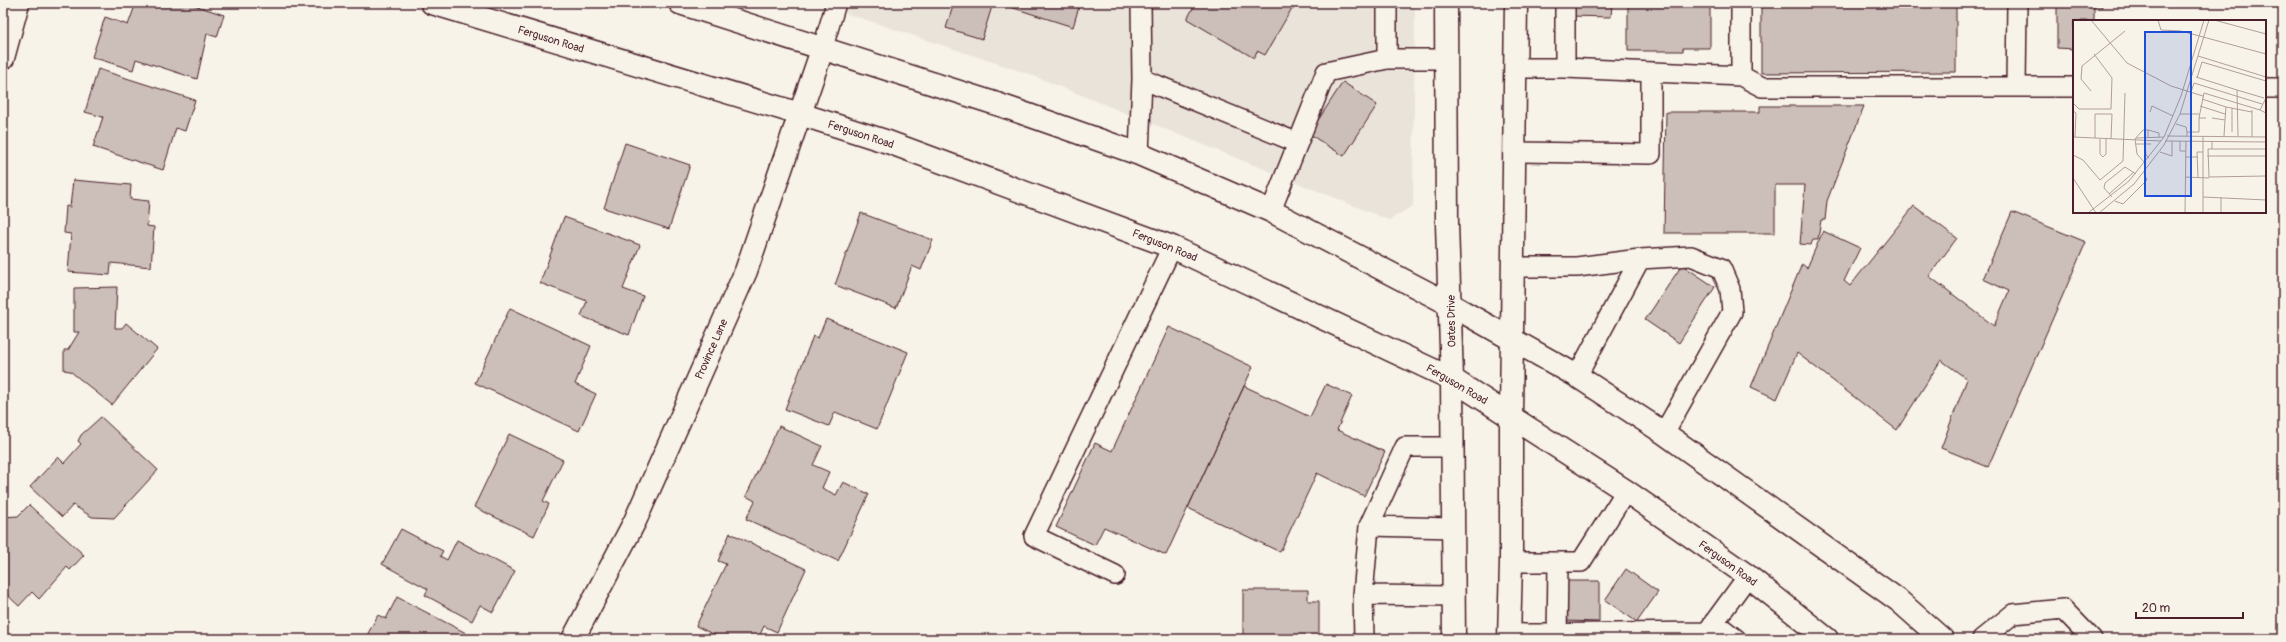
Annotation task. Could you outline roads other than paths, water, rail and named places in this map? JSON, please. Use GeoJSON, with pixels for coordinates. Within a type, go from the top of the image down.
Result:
{"type":"FeatureCollection","features":[{"type":"Feature","properties":{"kind":"main road"},"geometry":{"type":"LineString","coordinates":[[3,58],[18,3]]}},
{"type":"Feature","properties":{"kind":"main road","name":"Ferguson Road"},"geometry":{"type":"LineString","coordinates":[[432,3],[888,142],[1172,247],[1452,379],[1626,491],[1748,576],[1824,638]]}},
{"type":"Feature","properties":{"kind":"main road"},"geometry":{"type":"LineString","coordinates":[[680,3],[823,47],[1139,154],[1271,211],[1451,305],[1577,376],[1664,433],[1898,600],[1942,639]]}},
{"type":"Feature","properties":{"kind":"main road","name":"Oates Drive"},"geometry":{"type":"LineString","coordinates":[[1446,3],[1448,224],[1453,447],[1454,639]]}},
{"type":"Feature","properties":{"kind":"main road"},"geometry":{"type":"LineString","coordinates":[[1509,636],[1511,562],[1511,340],[1516,3]]}},
{"type":"Feature","properties":{"kind":"main road","name":"Province Lane"},"geometry":{"type":"LineString","coordinates":[[573,639],[635,521],[746,271],[823,47]]}},
{"type":"Feature","properties":{"kind":"lane"},"geometry":{"type":"LineString","coordinates":[[823,47],[836,3]]}},
{"type":"Feature","properties":{"kind":"lane"},"geometry":{"type":"LineString","coordinates":[[1139,154],[1142,79],[1141,3]]}},
{"type":"Feature","properties":{"kind":"lane"},"geometry":{"type":"LineString","coordinates":[[1387,59],[1388,3]]}},
{"type":"Feature","properties":{"kind":"lane"},"geometry":{"type":"LineString","coordinates":[[1565,3],[1565,68]]}},
{"type":"Feature","properties":{"kind":"lane"},"geometry":{"type":"LineString","coordinates":[[1741,3],[1741,76]]}},
{"type":"Feature","properties":{"kind":"lane"},"geometry":{"type":"LineString","coordinates":[[2016,86],[2017,3]]}},
{"type":"Feature","properties":{"kind":"lane"},"geometry":{"type":"LineString","coordinates":[[1271,211],[1326,72],[1387,59],[1446,59]]}},
{"type":"Feature","properties":{"kind":"lane"},"geometry":{"type":"LineString","coordinates":[[1515,68],[1565,68],[1741,76],[1762,87],[2073,87]]}},
{"type":"Feature","properties":{"kind":"lane"},"geometry":{"type":"LineString","coordinates":[[1514,152],[1651,154],[1651,72]]}},
{"type":"Feature","properties":{"kind":"lane"},"geometry":{"type":"LineString","coordinates":[[1142,79],[1298,143]]}},
{"type":"Feature","properties":{"kind":"lane"},"geometry":{"type":"LineString","coordinates":[[2266,88],[2283,88]]}},
{"type":"Feature","properties":{"kind":"lane"},"geometry":{"type":"LineString","coordinates":[[1115,575],[1034,536],[1172,247]]}},
{"type":"Feature","properties":{"kind":"lane"},"geometry":{"type":"LineString","coordinates":[[1513,267],[1577,267],[1640,259],[1691,256],[1721,268],[1730,289],[1732,312],[1664,433]]}},
{"type":"Feature","properties":{"kind":"lane"},"geometry":{"type":"LineString","coordinates":[[1577,376],[1640,259]]}},
{"type":"Feature","properties":{"kind":"lane"},"geometry":{"type":"LineString","coordinates":[[1364,639],[1364,595],[1369,526],[1405,447],[1453,447]]}},
{"type":"Feature","properties":{"kind":"lane"},"geometry":{"type":"LineString","coordinates":[[1511,562],[1581,562],[1626,491]]}},
{"type":"Feature","properties":{"kind":"lane"},"geometry":{"type":"LineString","coordinates":[[1369,526],[1453,528]]}},
{"type":"Feature","properties":{"kind":"lane"},"geometry":{"type":"LineString","coordinates":[[1557,636],[1558,562]]}},
{"type":"Feature","properties":{"kind":"lane"},"geometry":{"type":"LineString","coordinates":[[1509,636],[1707,632],[1748,576]]}},
{"type":"Feature","properties":{"kind":"lane"},"geometry":{"type":"LineString","coordinates":[[1364,595],[1454,596]]}},
{"type":"Feature","properties":{"kind":"lane"},"geometry":{"type":"LineString","coordinates":[[1982,639],[2013,614],[2063,609],[2092,639]]}},
{"type":"Feature","properties":{"kind":"lane"},"geometry":{"type":"LineString","coordinates":[[1714,622],[1736,639]]}}]}
